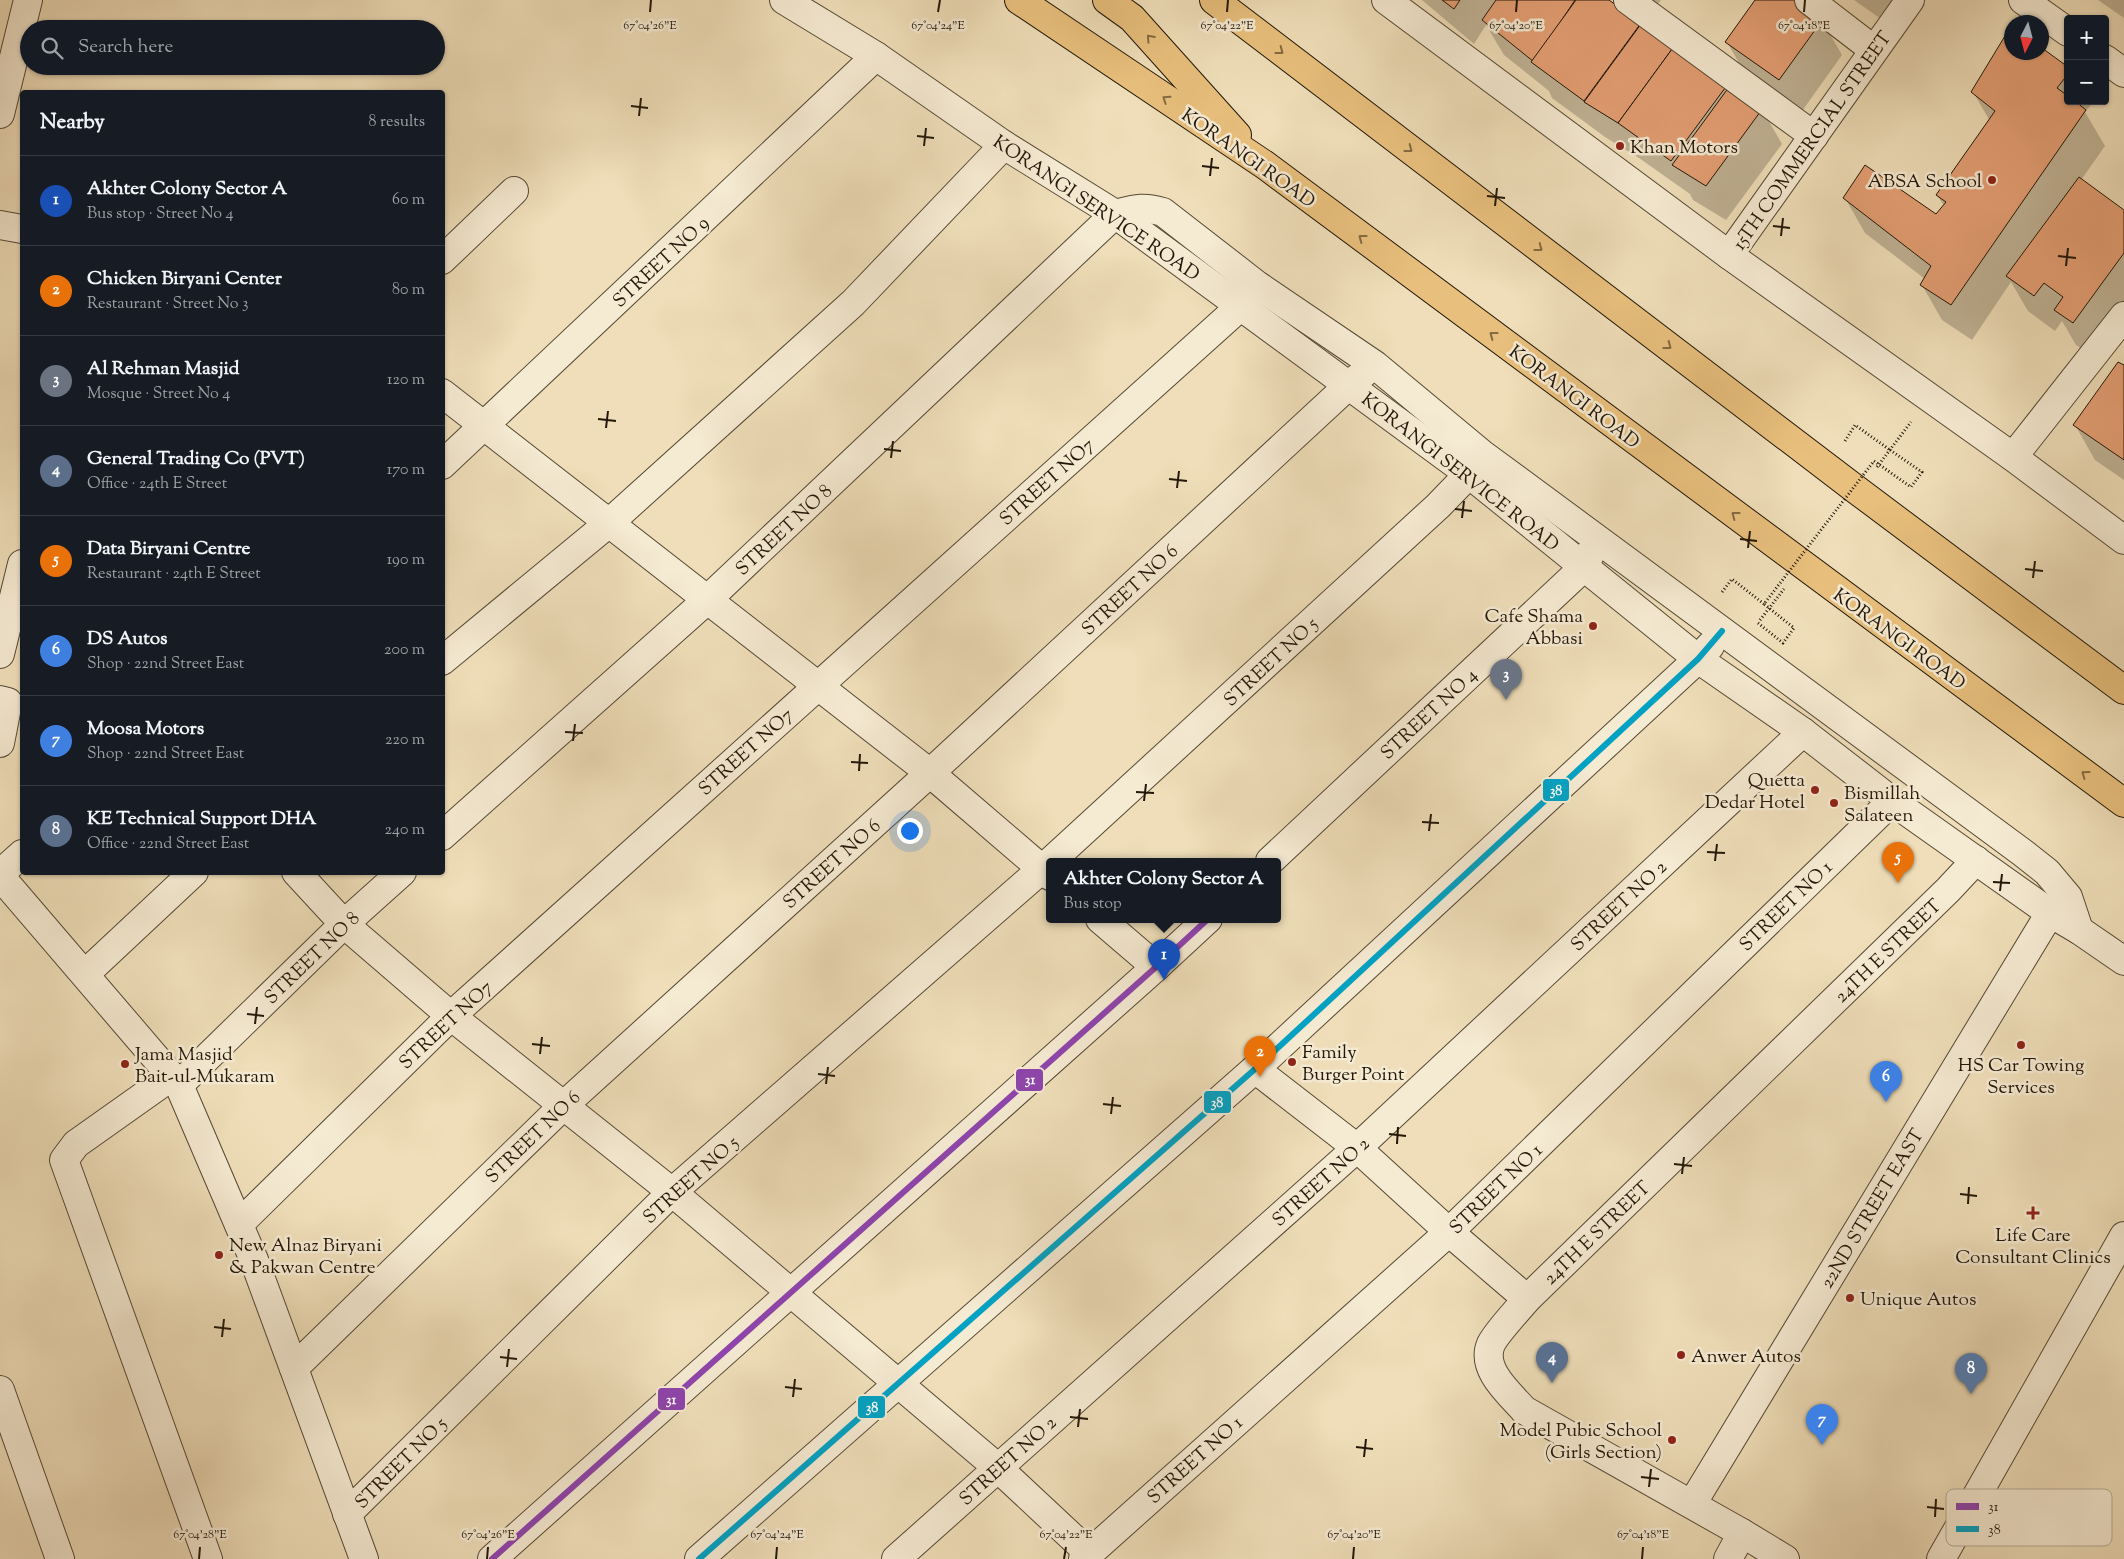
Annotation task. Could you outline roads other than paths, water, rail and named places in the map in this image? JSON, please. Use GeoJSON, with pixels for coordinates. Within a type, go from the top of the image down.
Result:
{"type":"FeatureCollection","features":[{"type":"Feature","properties":{"kind":"main road","name":"KORANGI ROAD"},"geometry":{"type":"LineString","coordinates":[[1019,0],[1265,165],[2124,803]]}},
{"type":"Feature","properties":{"kind":"main road"},"geometry":{"type":"LineString","coordinates":[[1107,0],[1132,18],[1265,165]]}},
{"type":"Feature","properties":{"kind":"main road"},"geometry":{"type":"LineString","coordinates":[[1214,0],[1858,491],[2124,690]]}},
{"type":"Feature","properties":{"kind":"street"},"geometry":{"type":"LineString","coordinates":[[23,20],[28,0]]}},
{"type":"Feature","properties":{"kind":"street","name":"KORANGI SERVICE ROAD"},"geometry":{"type":"LineString","coordinates":[[784,0],[876,56],[1004,146],[1249,295],[1349,385],[1476,464],[1584,567],[1698,659],[1803,732],[1892,801],[2050,914],[2080,930],[2124,961]]}},
{"type":"Feature","properties":{"kind":"street"},"geometry":{"type":"LineString","coordinates":[[1386,0],[1729,255],[2013,457],[2124,540]]}},
{"type":"Feature","properties":{"kind":"street"},"geometry":{"type":"LineString","coordinates":[[1628,0],[1814,136]]}},
{"type":"Feature","properties":{"kind":"street"},"geometry":{"type":"LineString","coordinates":[[1809,0],[1874,50]]}},
{"type":"Feature","properties":{"kind":"street","name":"15TH COMMERCIAL STREET"},"geometry":{"type":"LineString","coordinates":[[1729,255],[1910,0]]}},
{"type":"Feature","properties":{"kind":"street"},"geometry":{"type":"LineString","coordinates":[[2023,0],[2064,29]]}},
{"type":"Feature","properties":{"kind":"street"},"geometry":{"type":"LineString","coordinates":[[0,114],[20,33]]}},
{"type":"Feature","properties":{"kind":"street","name":"STREET NO 9"},"geometry":{"type":"LineString","coordinates":[[445,462],[876,56]]}},
{"type":"Feature","properties":{"kind":"street"},"geometry":{"type":"LineString","coordinates":[[2106,60],[2124,73]]}},
{"type":"Feature","properties":{"kind":"street"},"geometry":{"type":"LineString","coordinates":[[445,659],[609,524],[853,303],[1004,146]]}},
{"type":"Feature","properties":{"kind":"street"},"geometry":{"type":"LineString","coordinates":[[445,257],[514,191]]}},
{"type":"Feature","properties":{"kind":"street","name":"STREET NO 8"},"geometry":{"type":"LineString","coordinates":[[445,833],[707,600],[1115,214]]}},
{"type":"Feature","properties":{"kind":"street"},"geometry":{"type":"LineString","coordinates":[[0,225],[20,229]]}},
{"type":"Feature","properties":{"kind":"street"},"geometry":{"type":"LineString","coordinates":[[1249,295],[1375,365],[1476,464],[1598,538],[2047,872],[2068,897],[2080,930]]}},
{"type":"Feature","properties":{"kind":"street","name":"STREET NO7"},"geometry":{"type":"LineString","coordinates":[[239,1224],[451,1016],[1249,295]]}},
{"type":"Feature","properties":{"kind":"street"},"geometry":{"type":"LineString","coordinates":[[2013,457],[2124,316]]}},
{"type":"Feature","properties":{"kind":"street","name":"STREET NO 6"},"geometry":{"type":"LineString","coordinates":[[294,1368],[563,1106],[930,774],[1349,385],[1375,365]]}},
{"type":"Feature","properties":{"kind":"street"},"geometry":{"type":"LineString","coordinates":[[445,395],[1046,865]]}},
{"type":"Feature","properties":{"kind":"street","name":"STREET NO 5"},"geometry":{"type":"LineString","coordinates":[[1059,858],[1431,513],[1476,464]]}},
{"type":"Feature","properties":{"kind":"street","name":"STREET NO 4"},"geometry":{"type":"LineString","coordinates":[[1273,858],[1584,567],[1598,538]]}},
{"type":"Feature","properties":{"kind":"street"},"geometry":{"type":"LineString","coordinates":[[0,654],[20,572]]}},
{"type":"Feature","properties":{"kind":"street"},"geometry":{"type":"LineString","coordinates":[[699,1559],[1255,1069],[1698,659],[1732,638]]}},
{"type":"Feature","properties":{"kind":"street"},"geometry":{"type":"LineString","coordinates":[[0,700],[8,702],[0,743]]}},
{"type":"Feature","properties":{"kind":"street","name":"STREET NO 2"},"geometry":{"type":"LineString","coordinates":[[896,1559],[1357,1148],[1803,732]]}},
{"type":"Feature","properties":{"kind":"street","name":"STREET NO 1"},"geometry":{"type":"LineString","coordinates":[[1086,1556],[1449,1232],[1892,801]]}},
{"type":"Feature","properties":{"kind":"street"},"geometry":{"type":"LineString","coordinates":[[20,856],[0,875],[176,1081],[239,1224],[364,1559]]}},
{"type":"Feature","properties":{"kind":"street","name":"24TH E STREET"},"geometry":{"type":"LineString","coordinates":[[1785,1559],[1692,1504],[1524,1410],[1504,1389],[1491,1366],[1491,1345],[1528,1299],[1948,890],[1976,860]]}},
{"type":"Feature","properties":{"kind":"street","name":"STREET NO 5"},"geometry":{"type":"LineString","coordinates":[[347,1514],[672,1192],[1046,870]]}},
{"type":"Feature","properties":{"kind":"street"},"geometry":{"type":"LineString","coordinates":[[85,974],[191,875]]}},
{"type":"Feature","properties":{"kind":"street"},"geometry":{"type":"LineString","coordinates":[[299,875],[344,924],[451,1016],[672,1192],[998,1468],[1086,1556]]}},
{"type":"Feature","properties":{"kind":"street","name":"STREET NO 8"},"geometry":{"type":"LineString","coordinates":[[208,1559],[64,1160],[76,1144],[176,1081],[399,875]]}},
{"type":"Feature","properties":{"kind":"street","name":"22ND STREET EAST"},"geometry":{"type":"LineString","coordinates":[[1692,1504],[2029,945],[2050,914]]}},
{"type":"Feature","properties":{"kind":"street"},"geometry":{"type":"LineString","coordinates":[[1105,923],[1156,968]]}},
{"type":"Feature","properties":{"kind":"street"},"geometry":{"type":"LineString","coordinates":[[492,1559],[1156,968],[1204,923]]}},
{"type":"Feature","properties":{"kind":"street"},"geometry":{"type":"LineString","coordinates":[[1255,1069],[1357,1148],[1449,1232],[1528,1299]]}},
{"type":"Feature","properties":{"kind":"street"},"geometry":{"type":"LineString","coordinates":[[1981,1489],[2124,1236]]}},
{"type":"Feature","properties":{"kind":"street"},"geometry":{"type":"LineString","coordinates":[[0,1390],[60,1559]]}},
{"type":"Feature","properties":{"kind":"street"},"geometry":{"type":"LineString","coordinates":[[1728,1559],[1742,1533]]}},
{"type":"Feature","properties":{"kind":"street"},"geometry":{"type":"LineString","coordinates":[[1941,1559],[1948,1546]]}},
{"type":"Feature","properties":{"kind":"place","name":"Khan Motors"},"geometry":{"type":"Point","coordinates":[1620,146]}},
{"type":"Feature","properties":{"kind":"place","name":"ABSA School"},"geometry":{"type":"Point","coordinates":[1992,180]}},
{"type":"Feature","properties":{"kind":"place","name":"Cafe Shama Abbasi"},"geometry":{"type":"Point","coordinates":[1593,626]}},
{"type":"Feature","properties":{"kind":"place","name":"Al Rehman Masjid"},"geometry":{"type":"Point","coordinates":[1506,700]}},
{"type":"Feature","properties":{"kind":"place","name":"Quetta Dedar Hotel"},"geometry":{"type":"Point","coordinates":[1815,790]}},
{"type":"Feature","properties":{"kind":"place","name":"Bismillah Salateen"},"geometry":{"type":"Point","coordinates":[1834,803]}},
{"type":"Feature","properties":{"kind":"place","name":"Data Biryani Centre"},"geometry":{"type":"Point","coordinates":[1898,883]}},
{"type":"Feature","properties":{"kind":"place","name":"Akhter Colony Sector A"},"geometry":{"type":"Point","coordinates":[1164,980]}},
{"type":"Feature","properties":{"kind":"place","name":"HS Car Towing Services"},"geometry":{"type":"Point","coordinates":[2021,1045]}},
{"type":"Feature","properties":{"kind":"place","name":"Family Burger Point"},"geometry":{"type":"Point","coordinates":[1292,1062]}},
{"type":"Feature","properties":{"kind":"place","name":"Jama Masjid Bait-ul-Mukaram"},"geometry":{"type":"Point","coordinates":[125,1064]}},
{"type":"Feature","properties":{"kind":"place","name":"Chicken Biryani Center"},"geometry":{"type":"Point","coordinates":[1260,1077]}},
{"type":"Feature","properties":{"kind":"place","name":"DS Autos"},"geometry":{"type":"Point","coordinates":[1886,1102]}},
{"type":"Feature","properties":{"kind":"place","name":"Life Care Consultant Clinics"},"geometry":{"type":"Point","coordinates":[2033,1213]}},
{"type":"Feature","properties":{"kind":"place","name":"New Alnaz Biryani & Pakwan Centre"},"geometry":{"type":"Point","coordinates":[219,1255]}},
{"type":"Feature","properties":{"kind":"place","name":"Unique Autos"},"geometry":{"type":"Point","coordinates":[1850,1298]}},
{"type":"Feature","properties":{"kind":"place","name":"Anwer Autos"},"geometry":{"type":"Point","coordinates":[1681,1355]}},
{"type":"Feature","properties":{"kind":"place","name":"General Trading Co (PVT)"},"geometry":{"type":"Point","coordinates":[1552,1383]}},
{"type":"Feature","properties":{"kind":"place","name":"KE Technical Support DHA"},"geometry":{"type":"Point","coordinates":[1971,1394]}},
{"type":"Feature","properties":{"kind":"place","name":"Model Pubic School (Girls Section)"},"geometry":{"type":"Point","coordinates":[1672,1440]}},
{"type":"Feature","properties":{"kind":"place","name":"Moosa Motors"},"geometry":{"type":"Point","coordinates":[1822,1445]}}]}
